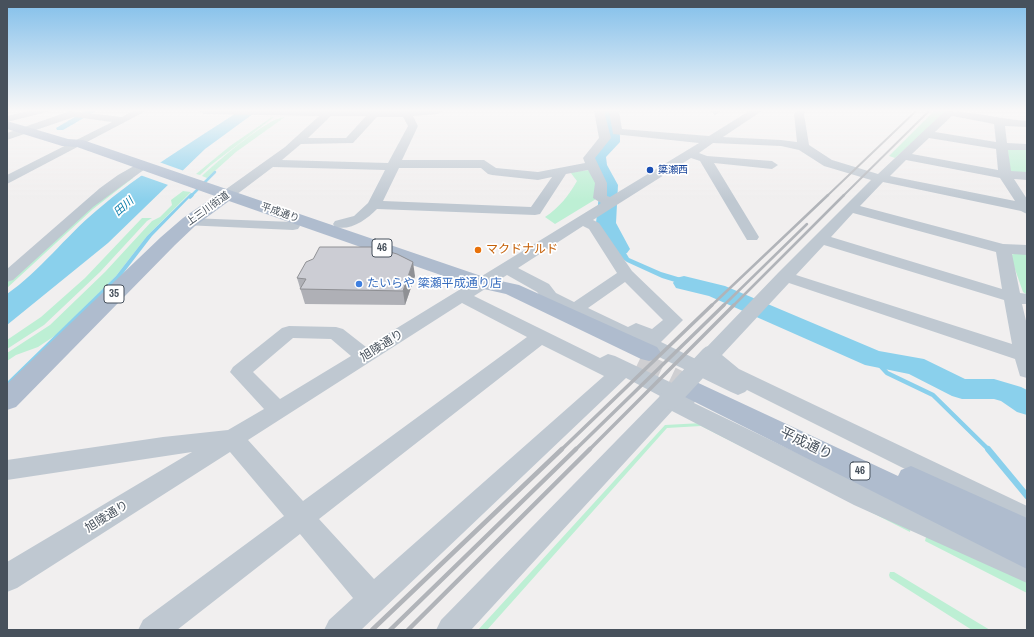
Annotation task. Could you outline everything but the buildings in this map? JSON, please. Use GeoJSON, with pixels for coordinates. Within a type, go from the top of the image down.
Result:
{"type":"FeatureCollection","features":[{"type":"Feature","properties":{"kind":"main road","name":"平成通り"},"geometry":{"type":"LineString","coordinates":[[62,141],[67,143],[78,143],[227,195],[471,290],[500,298],[643,358]]}},
{"type":"Feature","properties":{"kind":"main road","name":"上三川街道"},"geometry":{"type":"LineString","coordinates":[[7,400],[163,246],[189,222],[227,195]]}},
{"type":"Feature","properties":{"kind":"main road","name":"平成通り"},"geometry":{"type":"LineString","coordinates":[[693,381],[871,488],[1027,553]]}},
{"type":"Feature","properties":{"kind":"main road","name":"平成通り"},"geometry":{"type":"LineString","coordinates":[[693,381],[1027,534]]}},
{"type":"Feature","properties":{"kind":"street"},"geometry":{"type":"LineString","coordinates":[[7,180],[82,141]]}},
{"type":"Feature","properties":{"kind":"street"},"geometry":{"type":"LineString","coordinates":[[299,141],[349,141]]}},
{"type":"Feature","properties":{"kind":"street","name":"上三川街道"},"geometry":{"type":"LineString","coordinates":[[227,195],[299,141]]}},
{"type":"Feature","properties":{"kind":"street"},"geometry":{"type":"LineString","coordinates":[[340,224],[360,219],[374,206],[406,141]]}},
{"type":"Feature","properties":{"kind":"street"},"geometry":{"type":"LineString","coordinates":[[603,141],[589,158],[601,183],[600,198],[610,202]]}},
{"type":"Feature","properties":{"kind":"street","name":"旭陵通り"},"geometry":{"type":"LineString","coordinates":[[7,578],[279,411],[708,141]]}},
{"type":"Feature","properties":{"kind":"street"},"geometry":{"type":"LineString","coordinates":[[741,141],[781,143],[803,147],[828,163],[880,178],[1026,209]]}},
{"type":"Feature","properties":{"kind":"street"},"geometry":{"type":"LineString","coordinates":[[802,141],[803,147]]}},
{"type":"Feature","properties":{"kind":"street"},"geometry":{"type":"LineString","coordinates":[[451,630],[693,381],[784,276],[880,178],[920,141]]}},
{"type":"Feature","properties":{"kind":"street"},"geometry":{"type":"LineString","coordinates":[[962,141],[964,167]]}},
{"type":"Feature","properties":{"kind":"street"},"geometry":{"type":"LineString","coordinates":[[967,141],[1002,146],[1027,147]]}},
{"type":"Feature","properties":{"kind":"street"},"geometry":{"type":"LineString","coordinates":[[1001,141],[1005,175],[1026,209]]}},
{"type":"Feature","properties":{"kind":"street"},"geometry":{"type":"LineString","coordinates":[[688,153],[705,159],[772,165]]}},
{"type":"Feature","properties":{"kind":"street"},"geometry":{"type":"LineString","coordinates":[[903,156],[1005,175],[1027,176]]}},
{"type":"Feature","properties":{"kind":"street"},"geometry":{"type":"LineString","coordinates":[[705,159],[752,237]]}},
{"type":"Feature","properties":{"kind":"street"},"geometry":{"type":"LineString","coordinates":[[271,162],[394,166],[484,164],[492,171],[538,176],[592,166]]}},
{"type":"Feature","properties":{"kind":"street"},"geometry":{"type":"LineString","coordinates":[[7,277],[82,210],[130,172],[141,166]]}},
{"type":"Feature","properties":{"kind":"street"},"geometry":{"type":"LineString","coordinates":[[374,206],[535,211],[562,171]]}},
{"type":"Feature","properties":{"kind":"street"},"geometry":{"type":"LineString","coordinates":[[850,208],[1003,249],[1027,250]]}},
{"type":"Feature","properties":{"kind":"street"},"geometry":{"type":"LineString","coordinates":[[507,268],[543,288],[654,338],[674,320],[626,274],[594,226],[581,220]]}},
{"type":"Feature","properties":{"kind":"street"},"geometry":{"type":"LineString","coordinates":[[189,222],[293,226]]}},
{"type":"Feature","properties":{"kind":"street"},"geometry":{"type":"LineString","coordinates":[[820,239],[1020,298]]}},
{"type":"Feature","properties":{"kind":"street"},"geometry":{"type":"LineString","coordinates":[[784,276],[1026,361],[1020,298],[1003,249]]}},
{"type":"Feature","properties":{"kind":"street"},"geometry":{"type":"LineString","coordinates":[[581,305],[626,274]]}},
{"type":"Feature","properties":{"kind":"street"},"geometry":{"type":"LineString","coordinates":[[543,288],[550,297],[711,374],[863,445],[886,449]]}},
{"type":"Feature","properties":{"kind":"street"},"geometry":{"type":"LineString","coordinates":[[339,630],[618,375],[540,336],[471,290]]}},
{"type":"Feature","properties":{"kind":"street"},"geometry":{"type":"LineString","coordinates":[[471,290],[522,320],[842,476],[858,487],[871,488],[1027,558]]}},
{"type":"Feature","properties":{"kind":"street"},"geometry":{"type":"LineString","coordinates":[[279,411],[240,372],[289,332],[336,332],[365,357]]}},
{"type":"Feature","properties":{"kind":"street"},"geometry":{"type":"LineString","coordinates":[[153,630],[540,336]]}},
{"type":"Feature","properties":{"kind":"street"},"geometry":{"type":"LineString","coordinates":[[693,381],[732,374],[1027,518]]}},
{"type":"Feature","properties":{"kind":"street"},"geometry":{"type":"LineString","coordinates":[[7,470],[170,445],[233,439],[300,518],[373,599]]}},
{"type":"Feature","properties":{"kind":"street"},"geometry":{"type":"LineString","coordinates":[[871,488],[1027,570]]}},
{"type":"Feature","properties":{"kind":"green space"},"geometry":{"type":"Polygon","coordinates":[[[238,141],[243,141],[200,175],[196,174],[238,141]]]}},
{"type":"Feature","properties":{"kind":"green space"},"geometry":{"type":"Polygon","coordinates":[[[244,141],[252,141],[236,152],[207,178],[202,176],[244,141]]]}},
{"type":"Feature","properties":{"kind":"green space"},"geometry":{"type":"Polygon","coordinates":[[[904,141],[914,141],[895,158],[889,156],[904,141]]]}},
{"type":"Feature","properties":{"kind":"green space"},"geometry":{"type":"Polygon","coordinates":[[[1012,148],[1027,149],[1027,175],[1019,175],[1010,171],[1008,150],[1012,148]]]}},
{"type":"Feature","properties":{"kind":"green space"},"geometry":{"type":"Polygon","coordinates":[[[590,170],[598,183],[596,199],[555,224],[545,217],[555,210],[563,201],[577,181],[570,172],[590,170]]]}},
{"type":"Feature","properties":{"kind":"green space"},"geometry":{"type":"Polygon","coordinates":[[[129,177],[133,178],[93,209],[7,288],[7,282],[74,220],[129,177]]]}},
{"type":"Feature","properties":{"kind":"green space"},"geometry":{"type":"Polygon","coordinates":[[[183,191],[191,192],[147,236],[116,276],[56,335],[38,347],[16,355],[7,361],[7,353],[50,325],[105,272],[152,221],[160,217],[172,205],[171,200],[183,191]]]}},
{"type":"Feature","properties":{"kind":"green space"},"geometry":{"type":"Polygon","coordinates":[[[142,218],[152,218],[147,221],[100,272],[44,325],[7,349],[7,340],[41,317],[85,278],[142,218]]]}},
{"type":"Feature","properties":{"kind":"green space"},"geometry":{"type":"Polygon","coordinates":[[[1027,253],[1027,295],[1023,292],[1010,255],[1027,253]]]}},
{"type":"Feature","properties":{"kind":"green space"},"geometry":{"type":"Polygon","coordinates":[[[702,423],[911,525],[910,532],[701,426],[667,428],[487,630],[478,630],[665,425],[702,423]]]}},
{"type":"Feature","properties":{"kind":"green space"},"geometry":{"type":"Polygon","coordinates":[[[927,533],[1027,582],[1027,593],[925,541],[927,533]]]}},
{"type":"Feature","properties":{"kind":"green space"},"geometry":{"type":"Polygon","coordinates":[[[890,572],[894,572],[990,630],[972,630],[890,578],[890,572]]]}},
{"type":"Feature","properties":{"kind":"water","name":"田川"},"geometry":{"type":"Polygon","coordinates":[[[194,141],[216,141],[205,149],[108,243],[7,325],[7,294],[30,275],[96,211],[130,184],[194,141]]]}},
{"type":"Feature","properties":{"kind":"water"},"geometry":{"type":"Polygon","coordinates":[[[613,141],[601,157],[603,166],[612,186],[612,191],[606,195],[596,159],[598,153],[607,142],[613,141]]]}},
{"type":"Feature","properties":{"kind":"water"},"geometry":{"type":"Polygon","coordinates":[[[191,193],[193,194],[152,236],[122,275],[7,389],[7,382],[116,276],[147,236],[191,193]]]}},
{"type":"Feature","properties":{"kind":"water"},"geometry":{"type":"Polygon","coordinates":[[[611,216],[610,227],[629,258],[661,272],[718,289],[714,294],[662,278],[627,262],[620,257],[609,239],[602,222],[611,216]]]}},
{"type":"Feature","properties":{"kind":"pier"},"geometry":{"type":"Polygon","coordinates":[[[159,162],[187,172],[171,186],[140,175],[159,162]]]}},
{"type":"Feature","properties":{"kind":"waterway"},"geometry":{"type":"LineString","coordinates":[[612,141],[598,157],[599,165],[609,185],[606,223],[620,249]]}},
{"type":"Feature","properties":{"kind":"waterway"},"geometry":{"type":"LineString","coordinates":[[190,197],[215,172]]}},
{"type":"Feature","properties":{"kind":"waterway"},"geometry":{"type":"LineString","coordinates":[[684,283],[717,291],[874,359],[915,366],[962,389],[994,389],[1011,394],[1027,404]]}},
{"type":"Feature","properties":{"kind":"waterway"},"geometry":{"type":"LineString","coordinates":[[874,359],[887,373],[933,395],[988,449]]}},
{"type":"Feature","properties":{"kind":"waterway"},"geometry":{"type":"LineString","coordinates":[[988,449],[1027,496]]}},
{"type":"Feature","properties":{"kind":"tunnel"},"geometry":{"type":"LineString","coordinates":[[638,363],[692,389]]}},
{"type":"Feature","properties":{"kind":"railway"},"geometry":{"type":"LineString","coordinates":[[827,196],[885,141]]}},
{"type":"Feature","properties":{"kind":"railway"},"geometry":{"type":"LineString","coordinates":[[843,196],[899,141]]}},
{"type":"Feature","properties":{"kind":"railway"},"geometry":{"type":"LineString","coordinates":[[711,306],[828,195]]}},
{"type":"Feature","properties":{"kind":"railway"},"geometry":{"type":"LineString","coordinates":[[590,449],[843,196]]}},
{"type":"Feature","properties":{"kind":"railway"},"geometry":{"type":"LineString","coordinates":[[723,306],[807,224]]}},
{"type":"Feature","properties":{"kind":"railway"},"geometry":{"type":"LineString","coordinates":[[561,450],[712,305]]}},
{"type":"Feature","properties":{"kind":"railway"},"geometry":{"type":"LineString","coordinates":[[575,450],[724,305]]}},
{"type":"Feature","properties":{"kind":"railway"},"geometry":{"type":"LineString","coordinates":[[372,630],[562,449]]}},
{"type":"Feature","properties":{"kind":"railway"},"geometry":{"type":"LineString","coordinates":[[390,630],[576,449]]}},
{"type":"Feature","properties":{"kind":"railway"},"geometry":{"type":"LineString","coordinates":[[408,630],[590,449]]}},
{"type":"Feature","properties":{"kind":"place","name":"簗瀬西"},"geometry":{"type":"Point","coordinates":[650,170]}},
{"type":"Feature","properties":{"kind":"place","name":"マクドナルド"},"geometry":{"type":"Point","coordinates":[478,250]}},
{"type":"Feature","properties":{"kind":"place","name":"たいらや 簗瀬平成通り店"},"geometry":{"type":"Point","coordinates":[359,284]}}]}
